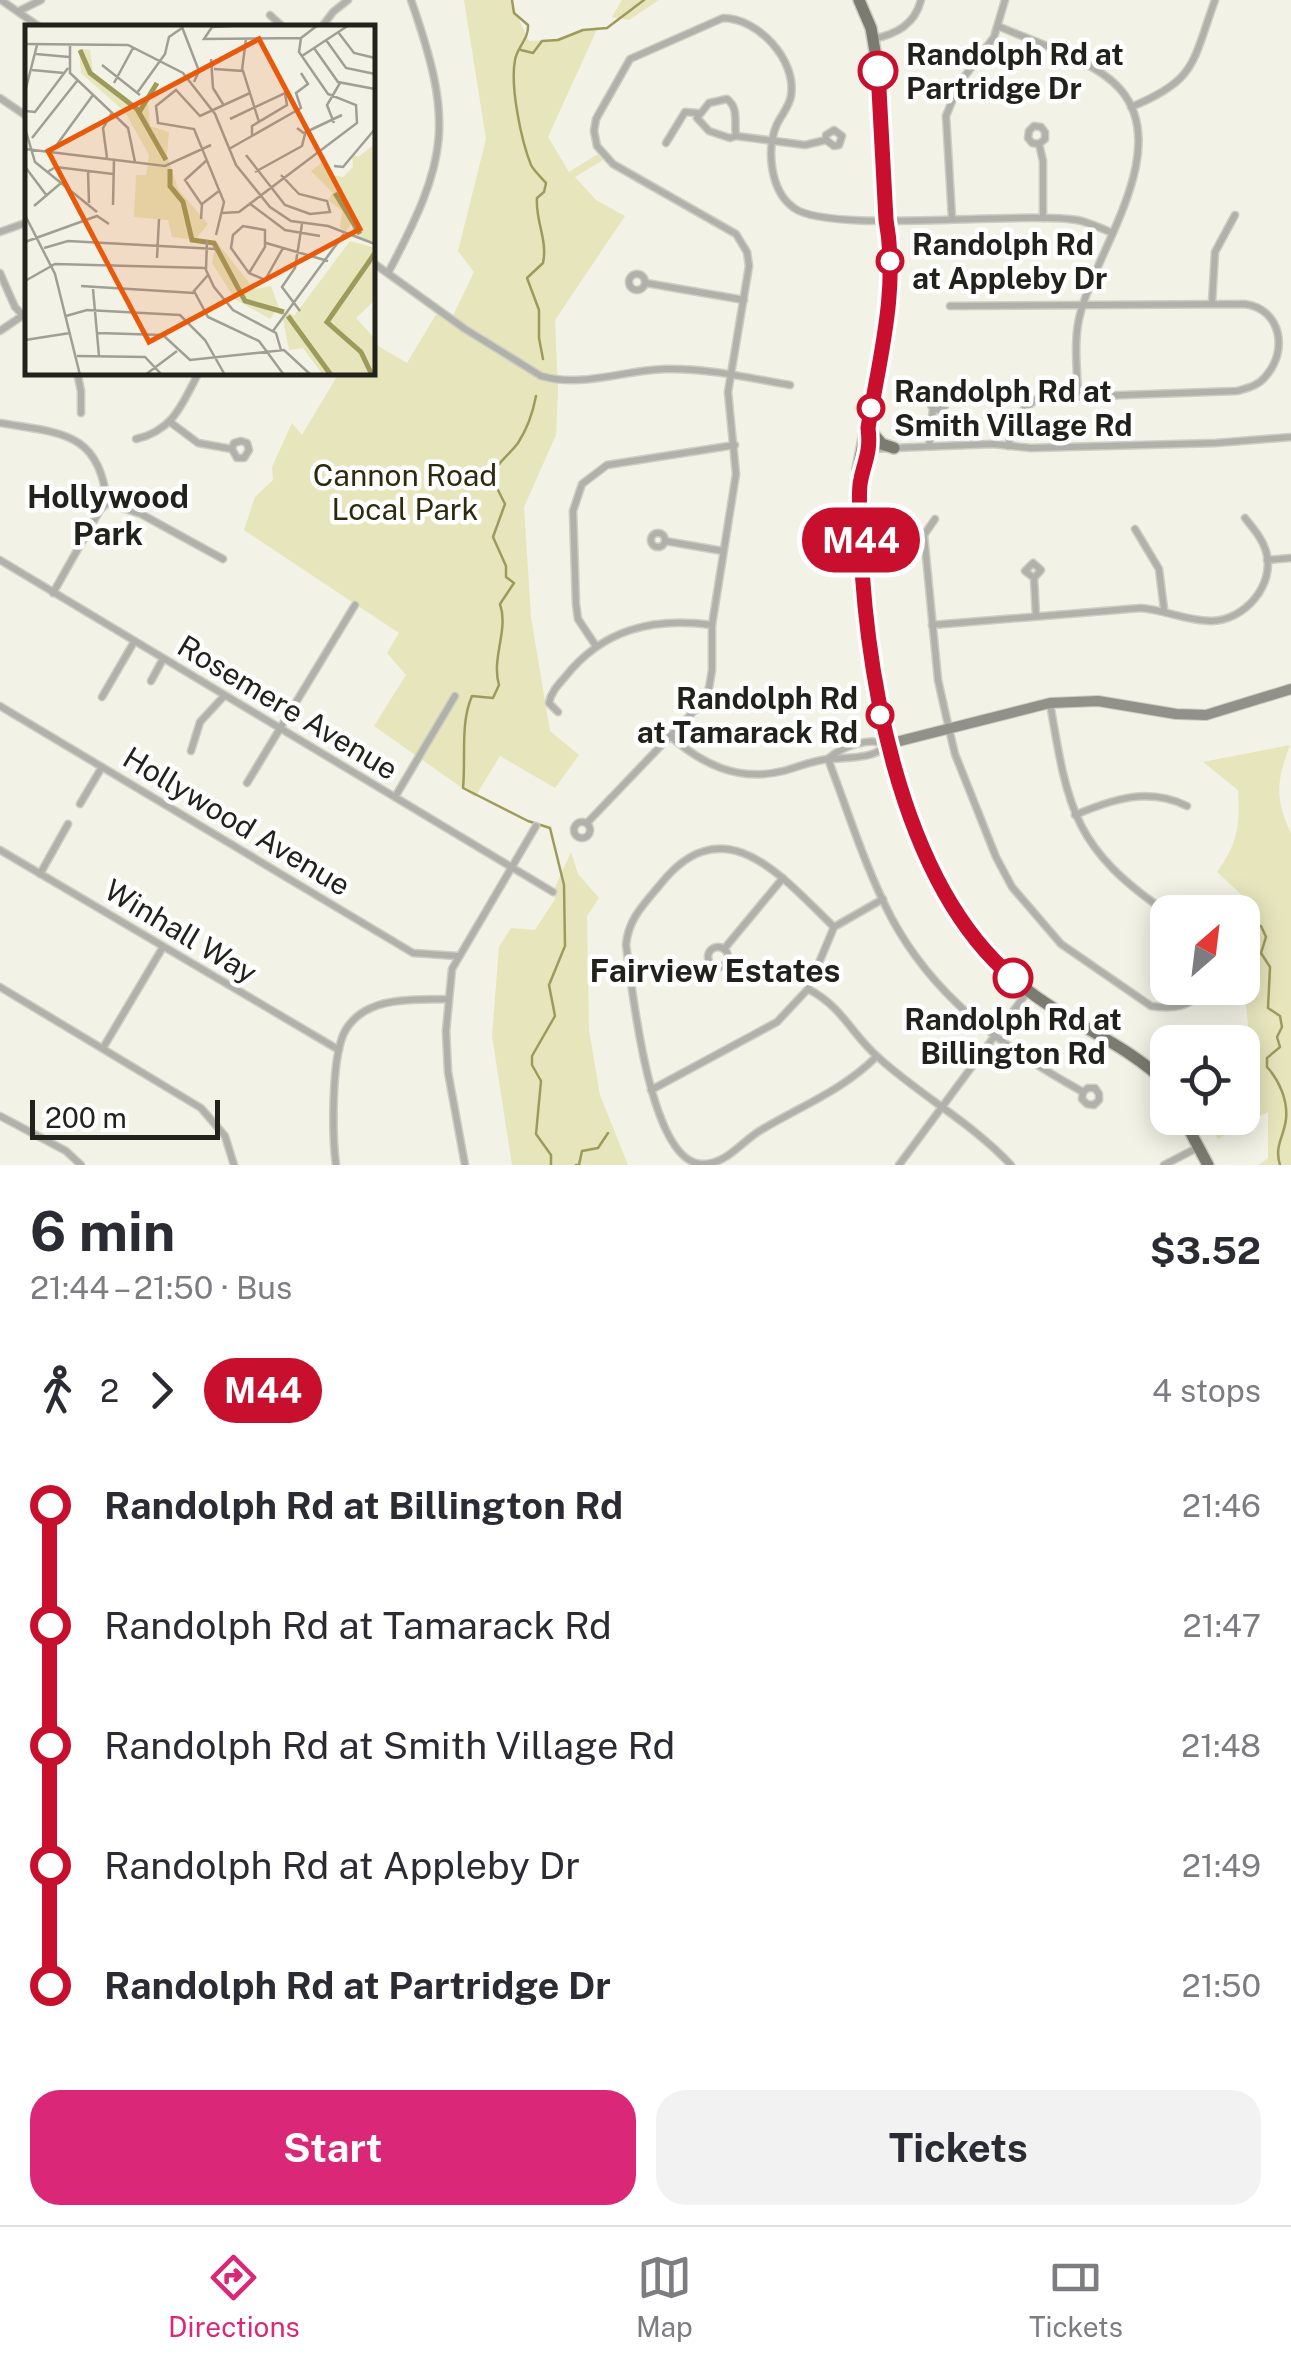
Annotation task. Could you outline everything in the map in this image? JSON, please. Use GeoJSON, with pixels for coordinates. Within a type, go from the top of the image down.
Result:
{"type":"FeatureCollection","features":[{"type":"Feature","properties":{"kind":"main road"},"geometry":{"type":"LineString","coordinates":[[859,0],[873,39],[881,96],[886,220],[891,243],[890,296],[868,428],[866,470],[861,476]]}},
{"type":"Feature","properties":{"kind":"main road"},"geometry":{"type":"LineString","coordinates":[[868,428],[882,444],[894,448]]}},
{"type":"Feature","properties":{"kind":"main road"},"geometry":{"type":"LineString","coordinates":[[868,428],[861,441],[858,469],[873,670],[888,744],[918,832],[944,892],[981,946],[1028,991],[1150,1067]]}},
{"type":"Feature","properties":{"kind":"main road"},"geometry":{"type":"LineString","coordinates":[[1136,1059],[1150,1075]]}},
{"type":"Feature","properties":{"kind":"main road"},"geometry":{"type":"LineString","coordinates":[[1193,1135],[1208,1165]]}},
{"type":"Feature","properties":{"kind":"main road"},"geometry":{"type":"LineString","coordinates":[[1201,1135],[1216,1165]]}},
{"type":"Feature","properties":{"kind":"street"},"geometry":{"type":"LineString","coordinates":[[1,0],[38,25]]}},
{"type":"Feature","properties":{"kind":"street"},"geometry":{"type":"LineString","coordinates":[[18,11],[41,0]]}},
{"type":"Feature","properties":{"kind":"street"},"geometry":{"type":"LineString","coordinates":[[323,25],[348,0]]}},
{"type":"Feature","properties":{"kind":"street"},"geometry":{"type":"LineString","coordinates":[[388,273],[428,192],[439,140],[434,72],[411,0]]}},
{"type":"Feature","properties":{"kind":"street"},"geometry":{"type":"LineString","coordinates":[[873,39],[904,28],[913,20],[921,0]]}},
{"type":"Feature","properties":{"kind":"street"},"geometry":{"type":"LineString","coordinates":[[952,218],[946,116],[959,84],[985,52],[1005,0]]}},
{"type":"Feature","properties":{"kind":"street"},"geometry":{"type":"LineString","coordinates":[[1131,106],[1162,94],[1182,79],[1216,0]]}},
{"type":"Feature","properties":{"kind":"street"},"geometry":{"type":"LineString","coordinates":[[270,15],[281,25]]}},
{"type":"Feature","properties":{"kind":"street"},"geometry":{"type":"LineString","coordinates":[[588,823],[697,708],[708,688],[712,625],[736,474],[728,405],[749,266],[747,252],[736,234],[613,164],[597,146],[596,118],[630,59],[710,23],[738,18],[763,33],[784,62],[790,79],[789,104],[770,153],[776,182],[782,197],[795,209],[812,216],[1080,220],[1113,233]]}},
{"type":"Feature","properties":{"kind":"street"},"geometry":{"type":"LineString","coordinates":[[998,26],[1100,72],[1118,86],[1131,106],[1137,132],[1128,200],[1082,306],[1076,342],[1078,394]]}},
{"type":"Feature","properties":{"kind":"street"},"geometry":{"type":"LineString","coordinates":[[0,98],[25,115]]}},
{"type":"Feature","properties":{"kind":"street"},"geometry":{"type":"LineString","coordinates":[[736,136],[734,107],[726,99],[709,103],[698,113],[696,118],[722,137],[805,145],[826,140]]}},
{"type":"Feature","properties":{"kind":"street"},"geometry":{"type":"LineString","coordinates":[[666,143],[686,112],[698,113]]}},
{"type":"Feature","properties":{"kind":"street"},"geometry":{"type":"LineString","coordinates":[[1040,144],[1044,218]]}},
{"type":"Feature","properties":{"kind":"street"},"geometry":{"type":"LineString","coordinates":[[1212,304],[1214,252],[1235,216]]}},
{"type":"Feature","properties":{"kind":"street"},"geometry":{"type":"LineString","coordinates":[[0,232],[25,223]]}},
{"type":"Feature","properties":{"kind":"street"},"geometry":{"type":"LineString","coordinates":[[375,264],[465,329],[554,380],[661,369],[732,374],[790,385]]}},
{"type":"Feature","properties":{"kind":"street"},"geometry":{"type":"LineString","coordinates":[[0,272],[15,308],[25,318],[0,331]]}},
{"type":"Feature","properties":{"kind":"street"},"geometry":{"type":"LineString","coordinates":[[646,283],[744,300]]}},
{"type":"Feature","properties":{"kind":"street"},"geometry":{"type":"LineString","coordinates":[[950,306],[1256,305],[1271,315],[1276,324],[1278,345],[1274,364],[1256,385],[1237,391],[1038,398],[1024,406],[1011,425],[1008,446]]}},
{"type":"Feature","properties":{"kind":"street"},"geometry":{"type":"LineString","coordinates":[[78,375],[81,413]]}},
{"type":"Feature","properties":{"kind":"street"},"geometry":{"type":"LineString","coordinates":[[136,439],[160,431],[170,422],[197,375]]}},
{"type":"Feature","properties":{"kind":"street"},"geometry":{"type":"LineString","coordinates":[[929,446],[933,409]]}},
{"type":"Feature","properties":{"kind":"street"},"geometry":{"type":"LineString","coordinates":[[170,422],[198,442],[232,449]]}},
{"type":"Feature","properties":{"kind":"street"},"geometry":{"type":"LineString","coordinates":[[0,423],[66,434],[78,440],[96,462],[107,503]]}},
{"type":"Feature","properties":{"kind":"street"},"geometry":{"type":"LineString","coordinates":[[869,449],[1216,443],[1291,437]]}},
{"type":"Feature","properties":{"kind":"street"},"geometry":{"type":"LineString","coordinates":[[596,646],[585,632],[576,604],[573,512],[582,484],[608,464],[735,445]]}},
{"type":"Feature","properties":{"kind":"street"},"geometry":{"type":"LineString","coordinates":[[107,503],[141,514],[223,559]]}},
{"type":"Feature","properties":{"kind":"street"},"geometry":{"type":"LineString","coordinates":[[53,593],[107,503]]}},
{"type":"Feature","properties":{"kind":"street"},"geometry":{"type":"LineString","coordinates":[[932,625],[1164,610],[1194,620],[1227,619],[1254,600],[1263,585],[1267,560],[1258,534],[1245,518]]}},
{"type":"Feature","properties":{"kind":"street"},"geometry":{"type":"LineString","coordinates":[[935,520],[924,535],[938,680],[956,754],[996,857],[1012,887],[1060,944],[1150,1005]]}},
{"type":"Feature","properties":{"kind":"street"},"geometry":{"type":"LineString","coordinates":[[1136,529],[1159,568],[1164,610]]}},
{"type":"Feature","properties":{"kind":"street"},"geometry":{"type":"LineString","coordinates":[[665,541],[723,551]]}},
{"type":"Feature","properties":{"kind":"street"},"geometry":{"type":"LineString","coordinates":[[1267,560],[1291,558]]}},
{"type":"Feature","properties":{"kind":"street","name":"Rosemere Avenue"},"geometry":{"type":"LineString","coordinates":[[0,560],[552,892]]}},
{"type":"Feature","properties":{"kind":"street"},"geometry":{"type":"LineString","coordinates":[[1034,578],[1036,616]]}},
{"type":"Feature","properties":{"kind":"street"},"geometry":{"type":"LineString","coordinates":[[248,782],[354,605]]}},
{"type":"Feature","properties":{"kind":"street"},"geometry":{"type":"LineString","coordinates":[[558,712],[548,703],[550,696],[572,668],[596,646],[624,630],[648,623],[682,621],[712,625]]}},
{"type":"Feature","properties":{"kind":"street"},"geometry":{"type":"LineString","coordinates":[[102,697],[134,642]]}},
{"type":"Feature","properties":{"kind":"street"},"geometry":{"type":"LineString","coordinates":[[151,681],[163,659]]}},
{"type":"Feature","properties":{"kind":"street"},"geometry":{"type":"LineString","coordinates":[[670,736],[702,760],[734,773],[758,775],[828,758],[839,749],[877,740],[888,744],[1050,703],[1098,702],[1206,715],[1291,689]]}},
{"type":"Feature","properties":{"kind":"street"},"geometry":{"type":"LineString","coordinates":[[190,751],[200,722],[224,696]]}},
{"type":"Feature","properties":{"kind":"street"},"geometry":{"type":"LineString","coordinates":[[395,797],[455,696]]}},
{"type":"Feature","properties":{"kind":"street"},"geometry":{"type":"LineString","coordinates":[[1050,703],[1063,780],[1075,815],[1089,842],[1112,871],[1150,900]]}},
{"type":"Feature","properties":{"kind":"street","name":"Hollywood Avenue"},"geometry":{"type":"LineString","coordinates":[[0,706],[413,953],[457,956]]}},
{"type":"Feature","properties":{"kind":"street"},"geometry":{"type":"LineString","coordinates":[[828,758],[884,899],[902,934],[932,977],[994,1037],[1025,1060],[1083,1092]]}},
{"type":"Feature","properties":{"kind":"street"},"geometry":{"type":"LineString","coordinates":[[80,804],[102,767]]}},
{"type":"Feature","properties":{"kind":"street"},"geometry":{"type":"LineString","coordinates":[[1075,815],[1111,800],[1133,796],[1164,798],[1188,806]]}},
{"type":"Feature","properties":{"kind":"street"},"geometry":{"type":"LineString","coordinates":[[40,874],[68,824]]}},
{"type":"Feature","properties":{"kind":"street"},"geometry":{"type":"LineString","coordinates":[[465,1165],[448,1072],[452,969],[536,826]]}},
{"type":"Feature","properties":{"kind":"street","name":"Winhall Way"},"geometry":{"type":"LineString","coordinates":[[0,850],[339,1050]]}},
{"type":"Feature","properties":{"kind":"street"},"geometry":{"type":"LineString","coordinates":[[834,927],[784,878],[754,856],[738,850],[705,850],[670,870],[627,926],[626,945],[651,1090],[677,1150],[695,1164],[708,1164],[848,1082],[876,1056]]}},
{"type":"Feature","properties":{"kind":"street"},"geometry":{"type":"LineString","coordinates":[[724,949],[784,878]]}},
{"type":"Feature","properties":{"kind":"street"},"geometry":{"type":"LineString","coordinates":[[651,1090],[777,1022],[808,989],[834,927],[884,899]]}},
{"type":"Feature","properties":{"kind":"street"},"geometry":{"type":"LineString","coordinates":[[103,1048],[162,948]]}},
{"type":"Feature","properties":{"kind":"street"},"geometry":{"type":"LineString","coordinates":[[0,987],[211,1116],[225,1136],[234,1165]]}},
{"type":"Feature","properties":{"kind":"street"},"geometry":{"type":"LineString","coordinates":[[808,989],[837,1007],[876,1056],[984,1138],[1010,1165]]}},
{"type":"Feature","properties":{"kind":"street"},"geometry":{"type":"LineString","coordinates":[[900,1165],[1028,991]]}},
{"type":"Feature","properties":{"kind":"street"},"geometry":{"type":"LineString","coordinates":[[336,1165],[334,1122],[339,1050],[349,1026],[374,1006],[448,999]]}},
{"type":"Feature","properties":{"kind":"street"},"geometry":{"type":"LineString","coordinates":[[1150,1005],[1170,1009],[1183,1005]]}},
{"type":"Feature","properties":{"kind":"street"},"geometry":{"type":"LineString","coordinates":[[0,1116],[66,1152],[80,1165]]}},
{"type":"Feature","properties":{"kind":"street"},"geometry":{"type":"LineString","coordinates":[[1164,1165],[1200,1146]]}},
{"type":"Feature","properties":{"kind":"green space","name":"Cannon Road Local Park"},"geometry":{"type":"Polygon","coordinates":[[[464,0],[510,0],[529,41],[551,40],[598,27],[548,137],[569,172],[598,154],[603,160],[575,177],[596,200],[625,216],[555,320],[556,435],[524,507],[531,617],[550,731],[579,755],[555,788],[500,756],[475,797],[374,726],[406,675],[387,653],[399,633],[244,530],[255,497],[273,480],[272,467],[292,423],[302,435],[338,375],[375,375],[375,344],[407,363],[438,311],[451,320],[474,272],[458,251],[486,139],[464,0]]]}},
{"type":"Feature","properties":{"kind":"green space"},"geometry":{"type":"Polygon","coordinates":[[[622,0],[659,0],[629,20],[612,17],[622,0]]]}},
{"type":"Feature","properties":{"kind":"green space"},"geometry":{"type":"Polygon","coordinates":[[[1290,745],[1279,789],[1291,833],[1291,1165],[1259,1165],[1268,1158],[1268,1112],[1260,1116],[1260,1025],[1248,1025],[1246,1005],[1260,1005],[1260,895],[1242,895],[1217,872],[1236,834],[1238,790],[1203,762],[1290,745]]]}},
{"type":"Feature","properties":{"kind":"green space"},"geometry":{"type":"Polygon","coordinates":[[[571,852],[578,874],[599,898],[587,916],[589,1030],[600,1095],[628,1165],[512,1165],[492,1036],[499,947],[511,928],[535,930],[555,899],[553,892],[571,852]]]}},
{"type":"Feature","properties":{"kind":"waterway"},"geometry":{"type":"LineString","coordinates":[[512,0],[514,13],[528,25],[515,60],[517,113],[531,165],[546,183],[537,198],[543,263],[527,278],[539,310],[543,359]]}},
{"type":"Feature","properties":{"kind":"waterway"},"geometry":{"type":"LineString","coordinates":[[521,50],[533,53],[542,41],[607,28],[644,0]]}},
{"type":"Feature","properties":{"kind":"waterway"},"geometry":{"type":"LineString","coordinates":[[536,396],[521,438],[491,476],[505,504],[493,537],[506,566],[506,577],[514,583],[500,604],[503,624],[497,665],[499,685],[493,698],[472,696],[468,706],[463,788],[550,828],[564,885],[565,946],[549,985],[555,1016],[532,1056],[532,1065],[541,1081],[536,1134],[551,1155],[551,1165]]}},
{"type":"Feature","properties":{"kind":"waterway"},"geometry":{"type":"LineString","coordinates":[[1261,926],[1266,937],[1261,953],[1270,967],[1268,1008],[1280,1016],[1282,1027],[1277,1037],[1280,1047],[1267,1058],[1267,1067],[1279,1084],[1286,1105],[1278,1152],[1280,1165]]}},
{"type":"Feature","properties":{"kind":"waterway"},"geometry":{"type":"LineString","coordinates":[[576,1165],[582,1151],[598,1148],[608,1133]]}},
{"type":"Feature","properties":{"kind":"bus line","name":"M44"},"geometry":{"type":"LineString","coordinates":[[878,71],[886,220],[891,243],[890,296],[868,428],[866,470],[861,476],[860,519],[873,670],[896,774],[932,867],[962,921],[1013,978]]}},
{"type":"Feature","properties":{"kind":"place","name":"Randolph Rd at Partridge Dr"},"geometry":{"type":"Point","coordinates":[878,71]}},
{"type":"Feature","properties":{"kind":"place","name":"Randolph Rd at Appleby Dr"},"geometry":{"type":"Point","coordinates":[890,261]}},
{"type":"Feature","properties":{"kind":"place","name":"Randolph Rd at Smith Village Rd"},"geometry":{"type":"Point","coordinates":[871,408]}},
{"type":"Feature","properties":{"kind":"place","name":"Randolph Rd at Tamarack Rd"},"geometry":{"type":"Point","coordinates":[880,715]}},
{"type":"Feature","properties":{"kind":"place","name":"Randolph Rd at Billington Rd"},"geometry":{"type":"Point","coordinates":[1013,978]}},
{"type":"Feature","properties":{"kind":"district","name":"Hollywood Park"},"geometry":{"type":"Point","coordinates":[108,514]}},
{"type":"Feature","properties":{"kind":"district","name":"Fairview Estates"},"geometry":{"type":"Point","coordinates":[715,970]}}]}
